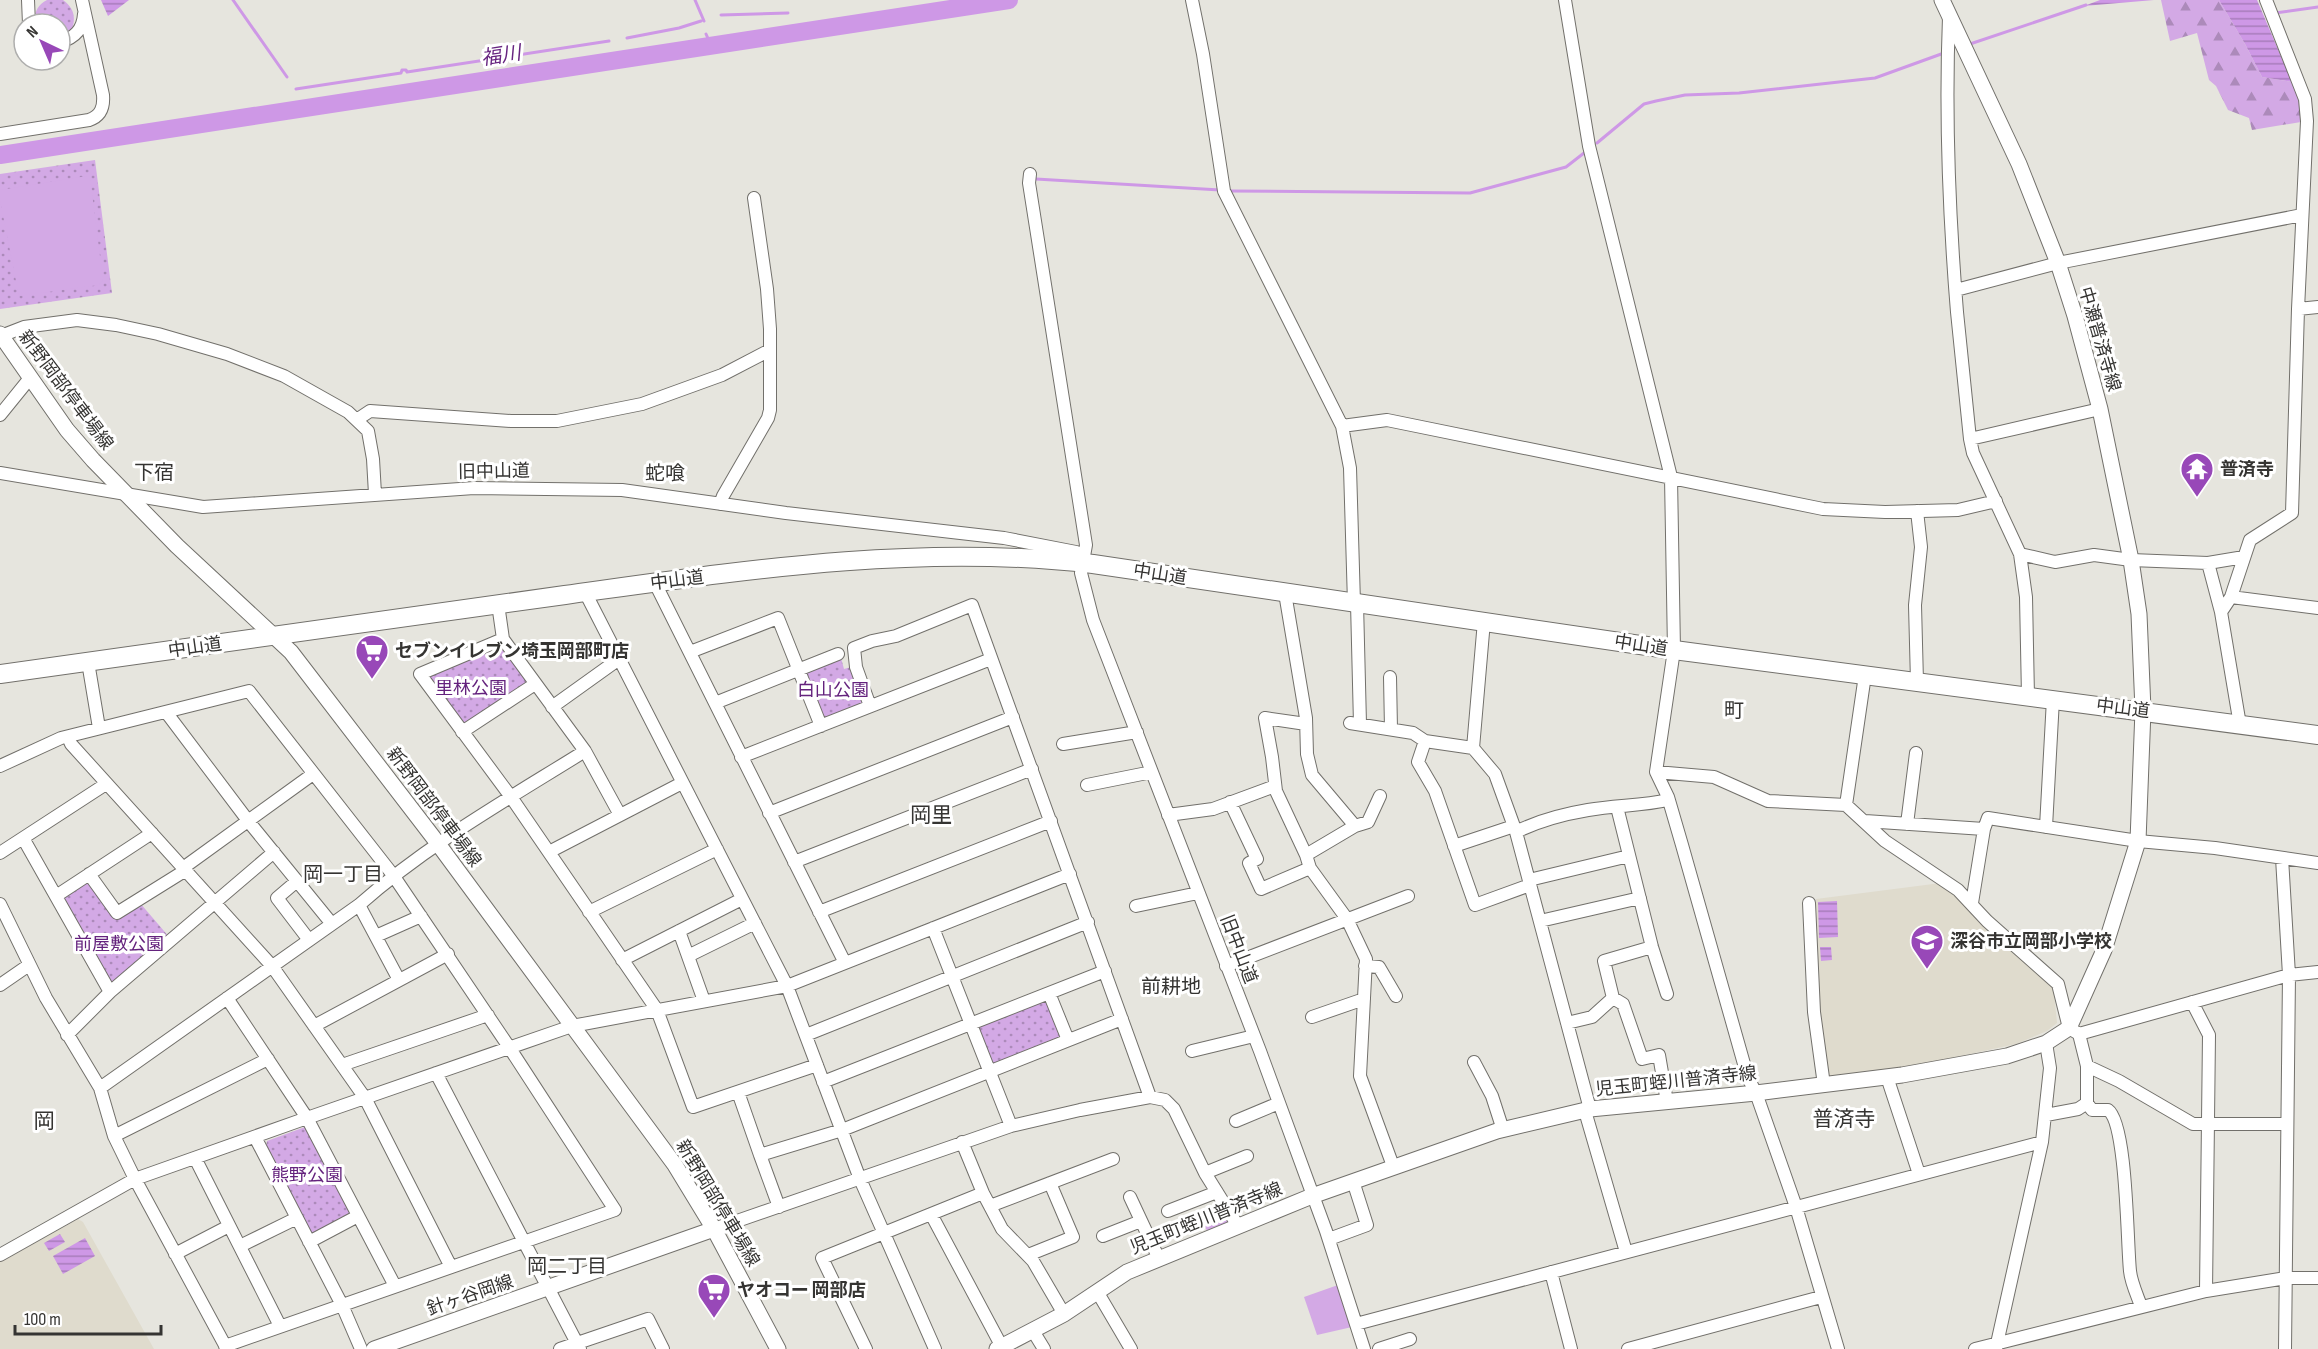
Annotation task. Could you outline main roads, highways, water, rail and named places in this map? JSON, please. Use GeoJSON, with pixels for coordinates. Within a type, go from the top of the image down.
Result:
{"type":"FeatureCollection","features":[{"type":"Feature","properties":{"kind":"highway","name":"中山道"},"geometry":{"type":"LineString","coordinates":[[0,674],[585,592],[810,563],[899,557],[1000,558],[1083,563],[1674,650],[2143,710],[2318,735]]}},
{"type":"Feature","properties":{"kind":"main road","name":"中瀬普済寺線"},"geometry":{"type":"LineString","coordinates":[[1942,0],[2019,164],[2058,263],[2075,316],[2100,409],[2131,560],[2139,614],[2143,710]]}},
{"type":"Feature","properties":{"kind":"main road","name":"新野岡部停車場線"},"geometry":{"type":"LineString","coordinates":[[1,335],[67,430],[128,496],[199,567],[291,652],[344,719],[675,1165],[714,1229],[778,1349]]}},
{"type":"Feature","properties":{"kind":"main road","name":"児玉町蛭川普済寺線"},"geometry":{"type":"LineString","coordinates":[[1000,1348],[1064,1314],[1127,1272],[1312,1196],[1393,1166],[1503,1130],[1587,1110],[1887,1077],[2007,1056],[2074,1031],[2104,950],[2138,841],[2143,710]]}},
{"type":"Feature","properties":{"kind":"main road","name":"針ヶ谷岡線"},"geometry":{"type":"LineString","coordinates":[[374,1349],[714,1229]]}},
{"type":"Feature","properties":{"kind":"waterway"},"geometry":{"type":"LineString","coordinates":[[233,0],[287,77]]}},
{"type":"Feature","properties":{"kind":"waterway"},"geometry":{"type":"LineString","coordinates":[[695,0],[704,21]]}},
{"type":"Feature","properties":{"kind":"waterway","name":"福川"},"geometry":{"type":"LineString","coordinates":[[0,155],[1009,0]]}},
{"type":"Feature","properties":{"kind":"waterway"},"geometry":{"type":"LineString","coordinates":[[1967,45],[2086,5]]}},
{"type":"Feature","properties":{"kind":"waterway"},"geometry":{"type":"LineString","coordinates":[[2275,13],[2318,7]]}},
{"type":"Feature","properties":{"kind":"waterway"},"geometry":{"type":"LineString","coordinates":[[721,15],[788,13]]}},
{"type":"Feature","properties":{"kind":"waterway"},"geometry":{"type":"LineString","coordinates":[[627,38],[679,28],[701,21]]}},
{"type":"Feature","properties":{"kind":"waterway"},"geometry":{"type":"LineString","coordinates":[[706,34],[711,45]]}},
{"type":"Feature","properties":{"kind":"waterway"},"geometry":{"type":"LineString","coordinates":[[296,89],[401,73],[402,70],[407,72],[609,41]]}},
{"type":"Feature","properties":{"kind":"waterway"},"geometry":{"type":"LineString","coordinates":[[1597,143],[1644,104],[1685,95],[1739,93],[1875,78],[1944,53]]}},
{"type":"Feature","properties":{"kind":"waterway"},"geometry":{"type":"LineString","coordinates":[[1229,191],[1470,193],[1566,167],[1584,153]]}},
{"type":"Feature","properties":{"kind":"waterway"},"geometry":{"type":"LineString","coordinates":[[1036,179],[1220,190]]}},
{"type":"Feature","properties":{"kind":"place","name":"普済寺"},"geometry":{"type":"Point","coordinates":[2197,498]}},
{"type":"Feature","properties":{"kind":"place","name":"セブンイレブン埼玉岡部町店"},"geometry":{"type":"Point","coordinates":[372,680]}},
{"type":"Feature","properties":{"kind":"place","name":"深谷市立岡部小学校"},"geometry":{"type":"Point","coordinates":[1927,970]}},
{"type":"Feature","properties":{"kind":"place","name":"ヤオコー 岡部店"},"geometry":{"type":"Point","coordinates":[714,1319]}},
{"type":"Feature","properties":{"kind":"district","name":"下宿"},"geometry":{"type":"Point","coordinates":[154,472]}},
{"type":"Feature","properties":{"kind":"district","name":"蛇喰"},"geometry":{"type":"Point","coordinates":[665,473]}},
{"type":"Feature","properties":{"kind":"district","name":"町"},"geometry":{"type":"Point","coordinates":[1734,710]}},
{"type":"Feature","properties":{"kind":"district","name":"岡里"},"geometry":{"type":"Point","coordinates":[931,815]}},
{"type":"Feature","properties":{"kind":"district","name":"岡一丁目"},"geometry":{"type":"Point","coordinates":[343,874]}},
{"type":"Feature","properties":{"kind":"district","name":"前耕地"},"geometry":{"type":"Point","coordinates":[1171,986]}},
{"type":"Feature","properties":{"kind":"district","name":"普済寺"},"geometry":{"type":"Point","coordinates":[1844,1119]}},
{"type":"Feature","properties":{"kind":"district","name":"岡"},"geometry":{"type":"Point","coordinates":[44,1121]}},
{"type":"Feature","properties":{"kind":"district","name":"岡二丁目"},"geometry":{"type":"Point","coordinates":[567,1266]}},
{"type":"Feature","properties":{"kind":"park label","name":"里林公園"},"geometry":{"type":"Point","coordinates":[471,688]}},
{"type":"Feature","properties":{"kind":"park label","name":"白山公園"},"geometry":{"type":"Point","coordinates":[833,690]}},
{"type":"Feature","properties":{"kind":"park label","name":"前屋敷公園"},"geometry":{"type":"Point","coordinates":[119,944]}},
{"type":"Feature","properties":{"kind":"park label","name":"熊野公園"},"geometry":{"type":"Point","coordinates":[307,1175]}}]}
